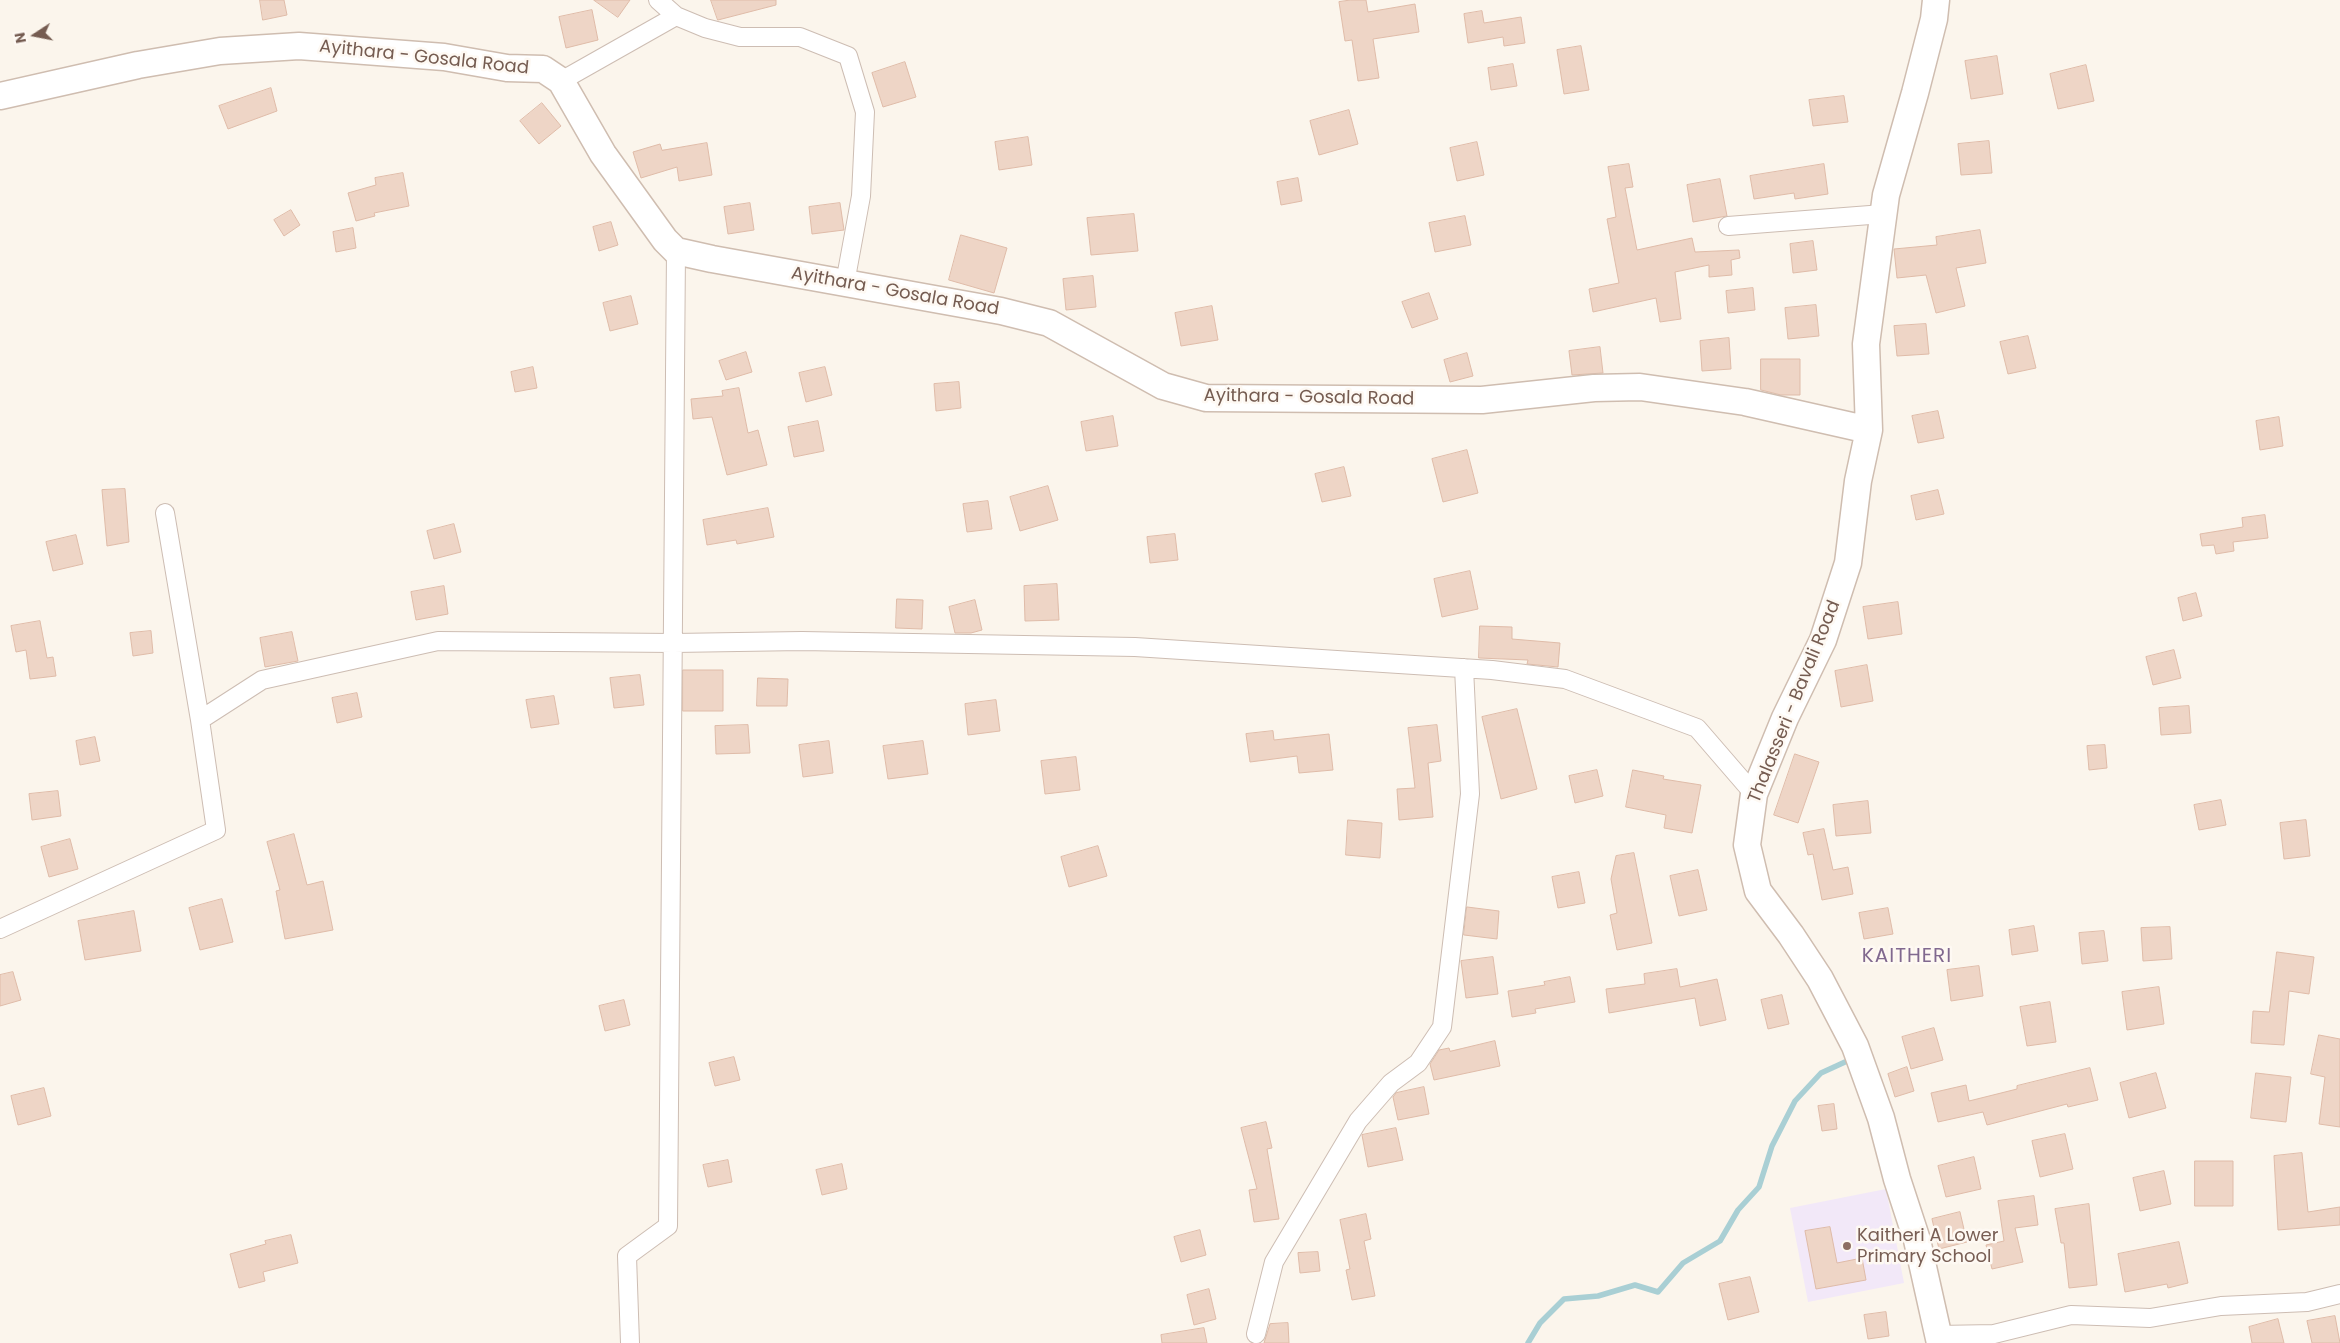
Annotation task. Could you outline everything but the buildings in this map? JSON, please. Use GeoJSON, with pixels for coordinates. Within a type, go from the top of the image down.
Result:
{"type":"FeatureCollection","features":[{"type":"Feature","properties":{"kind":"main road","name":"Thalasseri - Bavali Road"},"geometry":{"type":"LineString","coordinates":[[1936,0],[1934,19],[1886,195],[1883,214],[1866,344],[1869,430],[1858,481],[1848,563],[1823,640],[1785,718],[1754,794],[1747,845],[1758,891],[1791,935],[1820,979],[1856,1046],[1876,1101],[1917,1240],[1939,1339]]}},
{"type":"Feature","properties":{"kind":"main road","name":"Ayithara - Gosala Road"},"geometry":{"type":"LineString","coordinates":[[0,96],[138,65],[220,51],[298,46],[444,57],[507,68],[543,69],[561,81]]}},
{"type":"Feature","properties":{"kind":"main road"},"geometry":{"type":"LineString","coordinates":[[561,81],[603,154],[665,240],[676,251]]}},
{"type":"Feature","properties":{"kind":"main road","name":"Ayithara - Gosala Road"},"geometry":{"type":"LineString","coordinates":[[676,251],[1001,311],[1049,323],[1164,386],[1206,398],[1482,400],[1594,388],[1640,387],[1745,402],[1869,430]]}},
{"type":"Feature","properties":{"kind":"street"},"geometry":{"type":"LineString","coordinates":[[658,0],[676,16],[704,28],[740,37],[800,37],[848,56],[865,112],[861,196],[845,283]]}},
{"type":"Feature","properties":{"kind":"street"},"geometry":{"type":"LineString","coordinates":[[561,81],[676,16]]}},
{"type":"Feature","properties":{"kind":"street"},"geometry":{"type":"LineString","coordinates":[[1728,226],[1883,214]]}},
{"type":"Feature","properties":{"kind":"street"},"geometry":{"type":"LineString","coordinates":[[630,1343],[627,1256],[668,1226],[676,251]]}},
{"type":"Feature","properties":{"kind":"street"},"geometry":{"type":"LineString","coordinates":[[0,929],[216,830],[200,720],[165,514]]}},
{"type":"Feature","properties":{"kind":"street"},"geometry":{"type":"LineString","coordinates":[[200,720],[262,680],[438,641],[802,641],[1136,647],[1464,668],[1565,679],[1697,728],[1754,794]]}},
{"type":"Feature","properties":{"kind":"street"},"geometry":{"type":"LineString","coordinates":[[1256,1334],[1274,1262],[1358,1121],[1391,1083],[1418,1063],[1442,1027],[1470,794],[1464,668]]}},
{"type":"Feature","properties":{"kind":"street"},"geometry":{"type":"LineString","coordinates":[[1939,1339],[1994,1334],[2071,1315],[2150,1318],[2221,1306],[2307,1302],[2340,1294]]}},
{"type":"Feature","properties":{"kind":"shaded area","name":"Kaitheri A Lower Primary School"},"geometry":{"type":"Polygon","coordinates":[[[1886,1189],[1904,1283],[1808,1302],[1790,1208],[1886,1189]]]}},
{"type":"Feature","properties":{"kind":"waterway"},"geometry":{"type":"LineString","coordinates":[[1528,1343],[1540,1323],[1564,1299],[1598,1296],[1635,1285],[1658,1292],[1683,1263],[1720,1241],[1738,1210],[1759,1187],[1772,1146],[1795,1101],[1821,1073],[1845,1062]]}},
{"type":"Feature","properties":{"kind":"place","name":"Kaitheri A Lower Primary School"},"geometry":{"type":"Point","coordinates":[1847,1246]}},
{"type":"Feature","properties":{"kind":"district","name":"KAITHERI"},"geometry":{"type":"Point","coordinates":[1907,957]}}]}
